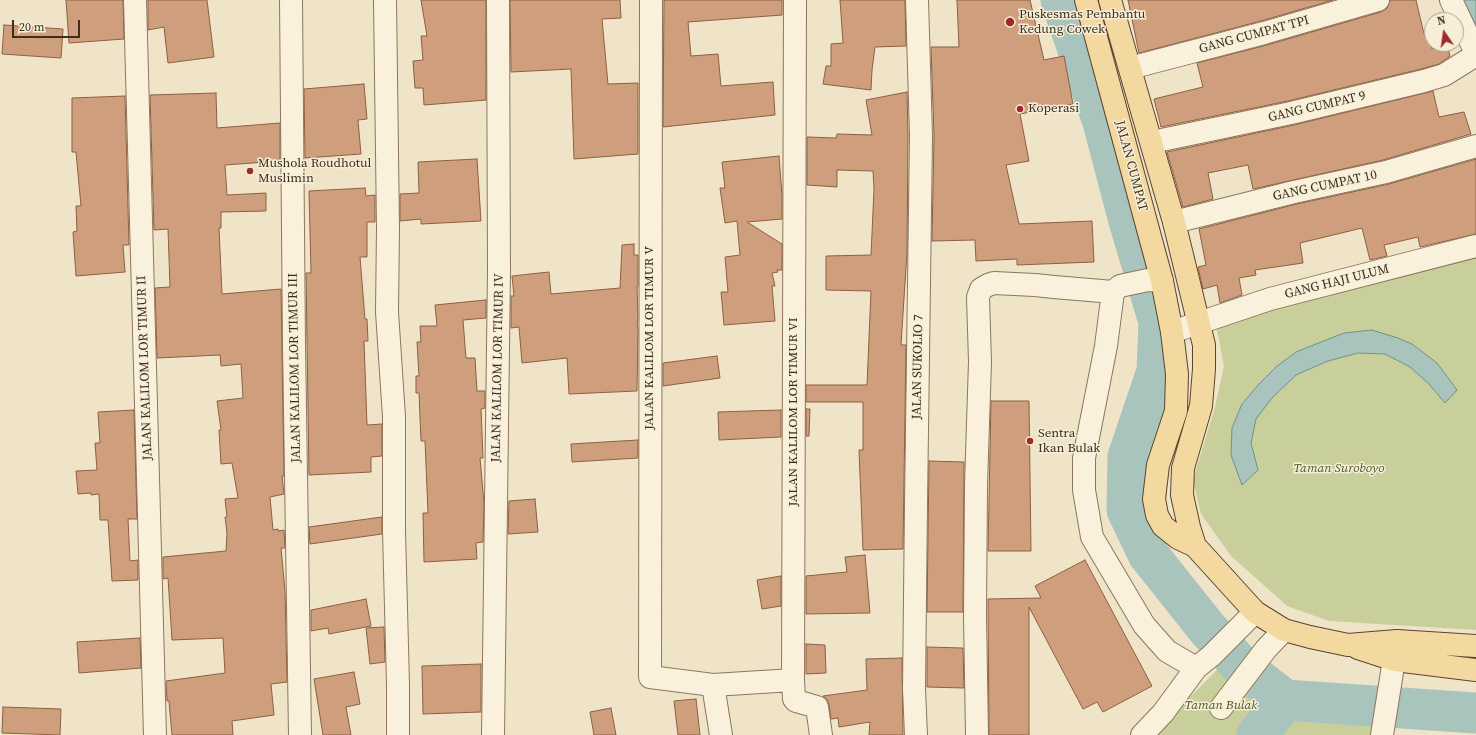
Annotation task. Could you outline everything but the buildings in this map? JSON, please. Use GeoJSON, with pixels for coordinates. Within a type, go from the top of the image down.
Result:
{"type":"FeatureCollection","features":[{"type":"Feature","properties":{"kind":"main road","name":"JALAN CUMPAT"},"geometry":{"type":"LineString","coordinates":[[1086,0],[1138,284],[1172,332],[1177,374],[1176,411],[1158,465],[1154,499],[1157,515],[1163,526],[1178,538],[1195,546]]}},
{"type":"Feature","properties":{"kind":"main road","name":"JALAN CUMPAT"},"geometry":{"type":"LineString","coordinates":[[1110,0],[1174,222],[1204,345],[1204,369],[1200,406],[1183,468],[1182,495],[1187,521],[1195,546]]}},
{"type":"Feature","properties":{"kind":"main road"},"geometry":{"type":"LineString","coordinates":[[1195,546],[1255,612],[1284,630],[1348,645],[1396,650],[1476,670]]}},
{"type":"Feature","properties":{"kind":"main road"},"geometry":{"type":"LineString","coordinates":[[1396,650],[1476,646]]}},
{"type":"Feature","properties":{"kind":"street","name":"JALAN KALILOM LOR TIMUR II"},"geometry":{"type":"LineString","coordinates":[[135,0],[155,735]]}},
{"type":"Feature","properties":{"kind":"street","name":"JALAN KALILOM LOR TIMUR III"},"geometry":{"type":"LineString","coordinates":[[291,0],[300,735]]}},
{"type":"Feature","properties":{"kind":"street"},"geometry":{"type":"LineString","coordinates":[[385,0],[388,228],[387,312],[394,417],[394,531],[398,735]]}},
{"type":"Feature","properties":{"kind":"street","name":"JALAN KALILOM LOR TIMUR IV"},"geometry":{"type":"LineString","coordinates":[[493,735],[499,271],[498,0]]}},
{"type":"Feature","properties":{"kind":"street","name":"JALAN KALILOM LOR TIMUR V"},"geometry":{"type":"LineString","coordinates":[[651,0],[650,677],[713,685]]}},
{"type":"Feature","properties":{"kind":"street","name":"JALAN KALILOM LOR TIMUR VI"},"geometry":{"type":"LineString","coordinates":[[795,0],[793,680],[794,699],[817,707],[821,735]]}},
{"type":"Feature","properties":{"kind":"street","name":"JALAN SUKOLIO 7"},"geometry":{"type":"LineString","coordinates":[[916,735],[914,688],[921,134],[917,0]]}},
{"type":"Feature","properties":{"kind":"street","name":"GANG CUMPAT TPI"},"geometry":{"type":"LineString","coordinates":[[1130,68],[1264,33],[1378,0]]}},
{"type":"Feature","properties":{"kind":"street"},"geometry":{"type":"LineString","coordinates":[[1451,0],[1476,54]]}},
{"type":"Feature","properties":{"kind":"street","name":"GANG CUMPAT 9"},"geometry":{"type":"LineString","coordinates":[[1152,142],[1291,113],[1424,81],[1444,75],[1476,54]]}},
{"type":"Feature","properties":{"kind":"street","name":"GANG CUMPAT 10"},"geometry":{"type":"LineString","coordinates":[[1174,222],[1294,192],[1386,172],[1476,146]]}},
{"type":"Feature","properties":{"kind":"street","name":"GANG HAJI ULUM"},"geometry":{"type":"LineString","coordinates":[[1172,332],[1270,299],[1476,246]]}},
{"type":"Feature","properties":{"kind":"street"},"geometry":{"type":"LineString","coordinates":[[977,735],[975,608],[976,485],[980,362],[978,297],[981,289],[994,283],[1035,285],[1054,288],[1138,284]]}},
{"type":"Feature","properties":{"kind":"street"},"geometry":{"type":"LineString","coordinates":[[1138,284],[1106,346],[1084,458],[1084,490],[1092,537],[1144,625],[1167,651],[1204,662]]}},
{"type":"Feature","properties":{"kind":"street"},"geometry":{"type":"LineString","coordinates":[[1142,735],[1163,713],[1204,662],[1255,612]]}},
{"type":"Feature","properties":{"kind":"street"},"geometry":{"type":"LineString","coordinates":[[1221,708],[1266,649],[1284,630]]}},
{"type":"Feature","properties":{"kind":"street"},"geometry":{"type":"LineString","coordinates":[[1383,731],[1396,650]]}},
{"type":"Feature","properties":{"kind":"street"},"geometry":{"type":"LineString","coordinates":[[721,735],[713,685],[793,680]]}},
{"type":"Feature","properties":{"kind":"green space","name":"Taman Suroboyo"},"geometry":{"type":"Polygon","coordinates":[[[1476,255],[1476,630],[1329,621],[1287,606],[1231,556],[1201,514],[1193,480],[1215,407],[1224,366],[1216,325],[1476,255]]]}},
{"type":"Feature","properties":{"kind":"green space","name":"Taman Bulak"},"geometry":{"type":"Polygon","coordinates":[[[1219,668],[1282,716],[1373,719],[1370,735],[1152,735],[1219,668]]]}},
{"type":"Feature","properties":{"kind":"water"},"geometry":{"type":"Polygon","coordinates":[[[1458,0],[1476,0],[1476,37],[1464,12],[1458,0]]]}},
{"type":"Feature","properties":{"kind":"water"},"geometry":{"type":"Polygon","coordinates":[[[1372,330],[1412,344],[1437,363],[1457,390],[1445,403],[1429,384],[1410,367],[1385,354],[1358,353],[1328,361],[1296,375],[1272,398],[1256,419],[1251,443],[1258,470],[1242,485],[1231,455],[1232,428],[1242,404],[1276,367],[1296,352],[1344,333],[1372,330]]]}},
{"type":"Feature","properties":{"kind":"waterway"},"geometry":{"type":"LineString","coordinates":[[1061,0],[1103,122],[1129,221],[1159,322],[1157,371],[1128,457],[1127,510],[1148,554],[1206,627],[1241,666],[1285,700],[1476,713]]}},
{"type":"Feature","properties":{"kind":"waterway"},"geometry":{"type":"LineString","coordinates":[[1257,735],[1285,700]]}},
{"type":"Feature","properties":{"kind":"place","name":"Puskesmas Pembantu Kedung Cowek"},"geometry":{"type":"Point","coordinates":[1010,22]}},
{"type":"Feature","properties":{"kind":"place","name":"Koperasi"},"geometry":{"type":"Point","coordinates":[1020,109]}},
{"type":"Feature","properties":{"kind":"place","name":"Mushola Roudhotul Muslimin"},"geometry":{"type":"Point","coordinates":[250,171]}},
{"type":"Feature","properties":{"kind":"place","name":"Sentra Ikan Bulak"},"geometry":{"type":"Point","coordinates":[1030,441]}}]}
